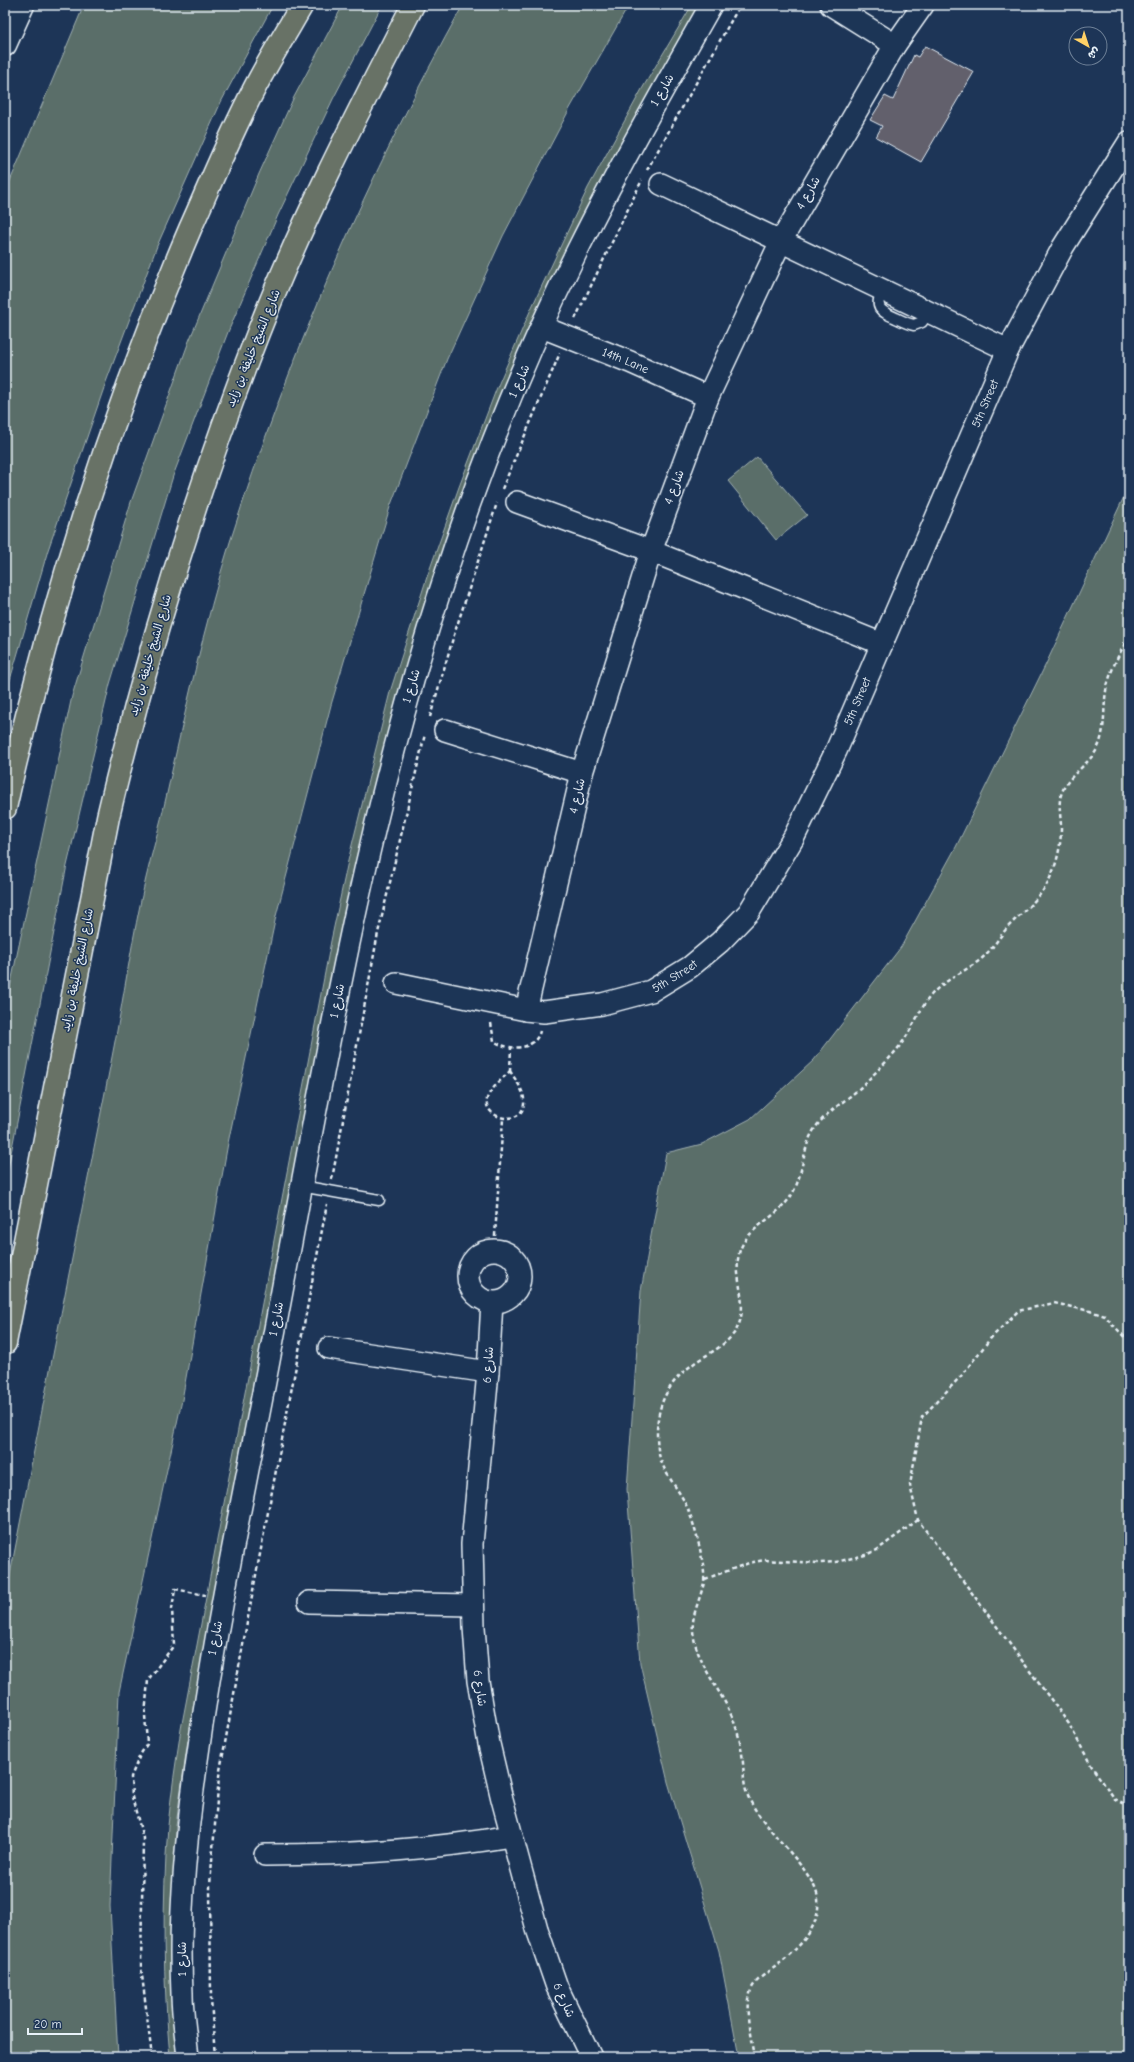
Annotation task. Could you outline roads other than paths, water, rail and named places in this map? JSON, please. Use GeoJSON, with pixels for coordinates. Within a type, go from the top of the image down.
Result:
{"type":"FeatureCollection","features":[{"type":"Feature","properties":{"kind":"highway"},"geometry":{"type":"LineString","coordinates":[[5,808],[22,734],[54,612],[92,489],[118,412],[168,281],[207,192],[260,77],[302,5]]}},
{"type":"Feature","properties":{"kind":"highway","name":"شارع الشيخ خليفة بن زايد"},"geometry":{"type":"LineString","coordinates":[[5,1343],[108,817],[128,735],[174,572],[228,410],[265,317],[334,161],[414,5]]}},
{"type":"Feature","properties":{"kind":"street"},"geometry":{"type":"LineString","coordinates":[[5,46],[23,5]]}},
{"type":"Feature","properties":{"kind":"street","name":"شارع 1"},"geometry":{"type":"LineString","coordinates":[[188,2057],[182,1994],[182,1904],[188,1822],[212,1656],[301,1186],[341,984],[371,845],[397,735],[450,562],[502,418],[576,254],[634,140],[711,5]]}},
{"type":"Feature","properties":{"kind":"street"},"geometry":{"type":"LineString","coordinates":[[831,5],[895,45]]}},
{"type":"Feature","properties":{"kind":"street","name":"شارع 4"},"geometry":{"type":"LineString","coordinates":[[526,1010],[582,773],[651,550],[708,397],[781,241],[895,45],[923,5]]}},
{"type":"Feature","properties":{"kind":"street","name":"5th Street"},"geometry":{"type":"LineString","coordinates":[[396,983],[526,1010],[544,1012],[602,1004],[651,991],[690,967],[720,942],[749,912],[794,837],[836,751],[1008,350],[1063,247],[1129,142]]}},
{"type":"Feature","properties":{"kind":"street"},"geometry":{"type":"LineString","coordinates":[[650,178],[1008,350]]}},
{"type":"Feature","properties":{"kind":"street","name":"14th Lane"},"geometry":{"type":"LineString","coordinates":[[542,327],[630,362],[708,397]]}},
{"type":"Feature","properties":{"kind":"street"},"geometry":{"type":"LineString","coordinates":[[505,500],[651,550],[882,644]]}},
{"type":"Feature","properties":{"kind":"street"},"geometry":{"type":"LineString","coordinates":[[433,729],[582,773]]}},
{"type":"Feature","properties":{"kind":"street"},"geometry":{"type":"LineString","coordinates":[[494,1250],[510,1255],[515,1261],[520,1277],[514,1292],[508,1298],[492,1302],[476,1295],[471,1288],[469,1270],[478,1256],[486,1251],[494,1250]]}},
{"type":"Feature","properties":{"kind":"street","name":"شارع 6"},"geometry":{"type":"LineString","coordinates":[[492,1302],[488,1372],[472,1544],[473,1605],[478,1681],[489,1744],[511,1836],[537,1929],[557,1987],[591,2057]]}},
{"type":"Feature","properties":{"kind":"street"},"geometry":{"type":"LineString","coordinates":[[329,1348],[488,1372]]}},
{"type":"Feature","properties":{"kind":"street"},"geometry":{"type":"LineString","coordinates":[[309,1602],[473,1605]]}},
{"type":"Feature","properties":{"kind":"street"},"geometry":{"type":"LineString","coordinates":[[265,1855],[315,1855],[406,1850],[511,1836]]}},
{"type":"Feature","properties":{"kind":"lane"},"geometry":{"type":"LineString","coordinates":[[301,1186],[379,1200]]}}]}
